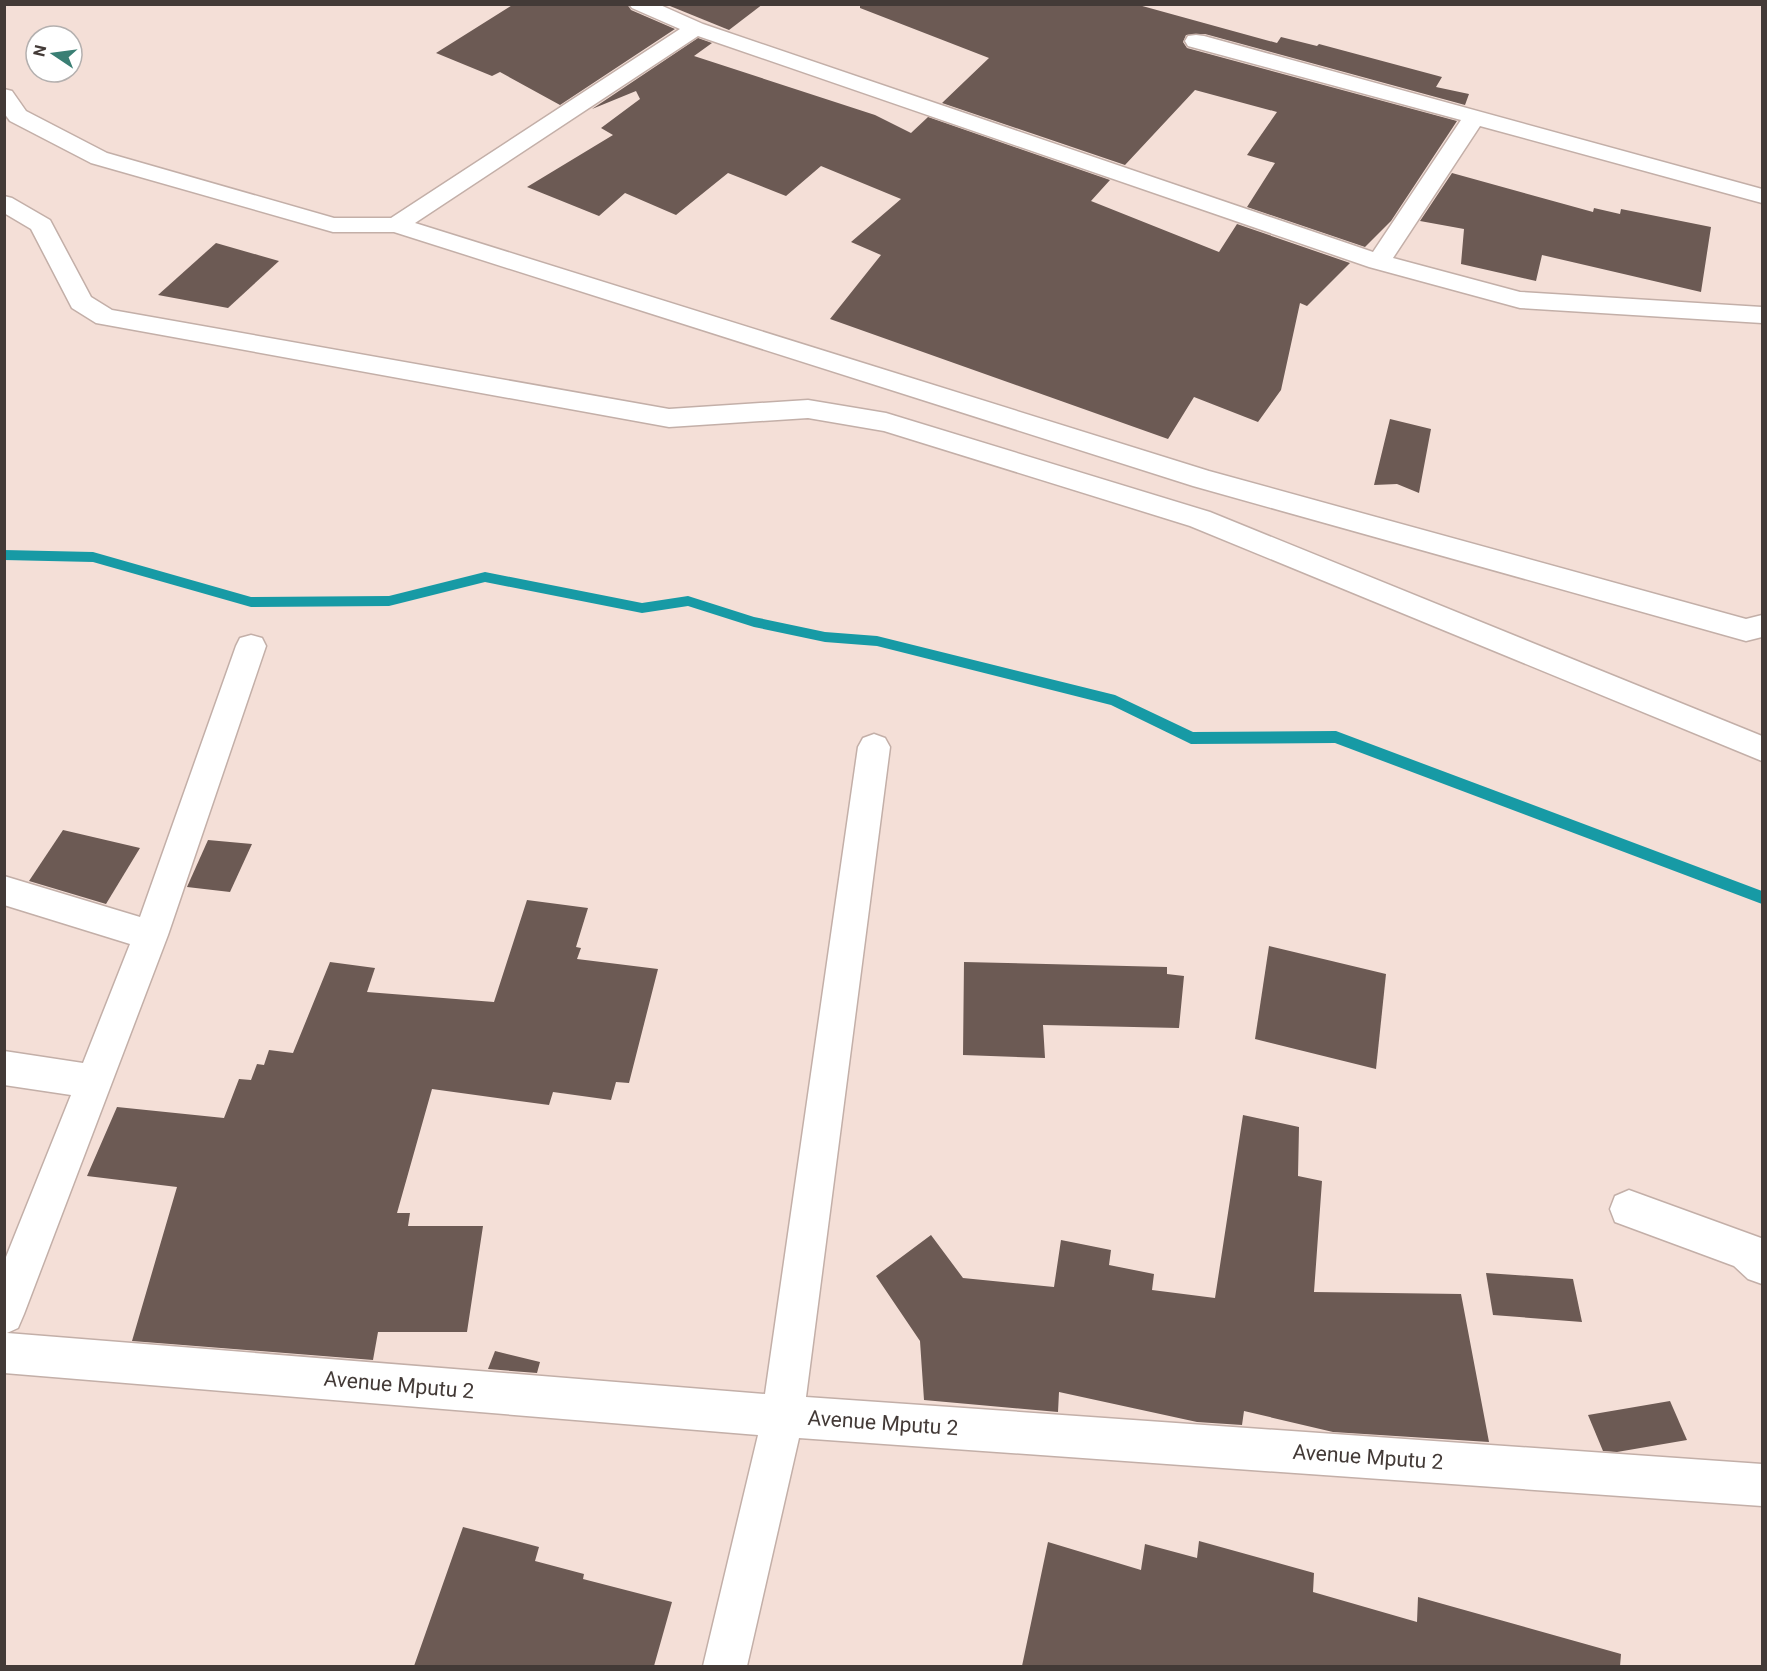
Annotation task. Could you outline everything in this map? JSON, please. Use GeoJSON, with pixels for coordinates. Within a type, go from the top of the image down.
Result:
{"type":"FeatureCollection","features":[{"type":"Feature","properties":{"kind":"street"},"geometry":{"type":"LineString","coordinates":[[639,4],[696,28],[1378,262],[1520,300],[1762,315]]}},
{"type":"Feature","properties":{"kind":"street"},"geometry":{"type":"LineString","coordinates":[[396,225],[696,28]]}},
{"type":"Feature","properties":{"kind":"street"},"geometry":{"type":"LineString","coordinates":[[1196,41],[1762,196]]}},
{"type":"Feature","properties":{"kind":"street"},"geometry":{"type":"LineString","coordinates":[[4,96],[18,116],[99,158],[333,225],[396,225],[1203,479],[1746,630],[1762,626]]}},
{"type":"Feature","properties":{"kind":"street"},"geometry":{"type":"LineString","coordinates":[[1378,262],[1474,117]]}},
{"type":"Feature","properties":{"kind":"street"},"geometry":{"type":"LineString","coordinates":[[4,203],[41,225],[81,302],[105,317],[669,418],[808,409],[886,422],[1200,519],[1762,749]]}},
{"type":"Feature","properties":{"kind":"street"},"geometry":{"type":"LineString","coordinates":[[4,1314],[151,935],[250,646]]}},
{"type":"Feature","properties":{"kind":"street"},"geometry":{"type":"LineString","coordinates":[[725,1666],[783,1416],[874,747]]}},
{"type":"Feature","properties":{"kind":"street"},"geometry":{"type":"LineString","coordinates":[[4,890],[151,935]]}},
{"type":"Feature","properties":{"kind":"street"},"geometry":{"type":"LineString","coordinates":[[4,1068],[93,1081]]}},
{"type":"Feature","properties":{"kind":"street"},"geometry":{"type":"LineString","coordinates":[[1629,1209],[1747,1252],[1762,1265]]}},
{"type":"Feature","properties":{"kind":"street","name":"Avenue Mputu 2"},"geometry":{"type":"LineString","coordinates":[[4,1353],[783,1416],[1762,1485]]}},
{"type":"Feature","properties":{"kind":"building"},"geometry":{"type":"Polygon","coordinates":[[[514,4],[627,4],[631,10],[675,29],[560,105],[500,72],[492,76],[436,53],[514,4]]]}},
{"type":"Feature","properties":{"kind":"building"},"geometry":{"type":"Polygon","coordinates":[[[665,4],[763,4],[729,30],[665,4]]]}},
{"type":"Feature","properties":{"kind":"building"},"geometry":{"type":"Polygon","coordinates":[[[860,4],[1135,4],[1277,43],[1281,37],[1317,46],[1319,44],[1442,77],[1436,87],[1469,94],[1465,105],[1205,34],[1186,35],[1183,42],[1187,48],[1457,121],[1391,221],[1365,247],[1247,207],[1275,163],[1247,155],[1277,112],[1195,90],[1125,165],[942,103],[989,58],[860,8],[860,4]]]}},
{"type":"Feature","properties":{"kind":"building"},"geometry":{"type":"Polygon","coordinates":[[[698,38],[712,43],[694,56],[875,115],[911,133],[928,117],[1110,180],[1091,201],[1219,252],[1237,224],[1350,263],[1307,306],[1300,303],[1281,390],[1258,422],[1194,397],[1168,439],[830,319],[881,255],[851,242],[901,199],[821,166],[786,196],[728,173],[676,215],[625,193],[599,216],[527,187],[613,135],[601,128],[640,99],[636,91],[592,109],[698,38]]]}},
{"type":"Feature","properties":{"kind":"building"},"geometry":{"type":"Polygon","coordinates":[[[1452,173],[1593,212],[1594,208],[1620,214],[1621,209],[1711,227],[1701,292],[1542,255],[1536,281],[1461,264],[1464,229],[1420,221],[1452,173]]]}},
{"type":"Feature","properties":{"kind":"building"},"geometry":{"type":"Polygon","coordinates":[[[216,243],[279,261],[228,308],[158,295],[216,243]]]}},
{"type":"Feature","properties":{"kind":"building"},"geometry":{"type":"Polygon","coordinates":[[[1390,419],[1431,429],[1419,493],[1397,484],[1374,485],[1390,419]]]}},
{"type":"Feature","properties":{"kind":"building"},"geometry":{"type":"Polygon","coordinates":[[[63,830],[140,848],[106,904],[29,881],[63,830]]]}},
{"type":"Feature","properties":{"kind":"building"},"geometry":{"type":"Polygon","coordinates":[[[208,840],[252,844],[230,892],[187,887],[208,840]]]}},
{"type":"Feature","properties":{"kind":"building"},"geometry":{"type":"Polygon","coordinates":[[[527,900],[588,908],[576,947],[581,948],[577,959],[658,969],[629,1083],[616,1082],[611,1100],[553,1092],[549,1105],[432,1089],[397,1213],[410,1213],[408,1226],[483,1226],[467,1332],[378,1332],[373,1360],[132,1341],[177,1187],[87,1176],[117,1107],[224,1118],[239,1079],[251,1080],[257,1064],[264,1065],[269,1050],[293,1053],[330,962],[375,968],[367,992],[494,1002],[527,900]]]}},
{"type":"Feature","properties":{"kind":"building"},"geometry":{"type":"Polygon","coordinates":[[[1269,946],[1386,974],[1376,1069],[1255,1039],[1269,946]]]}},
{"type":"Feature","properties":{"kind":"building"},"geometry":{"type":"Polygon","coordinates":[[[964,962],[1167,967],[1167,974],[1184,976],[1179,1028],[1043,1025],[1045,1058],[963,1055],[964,962]]]}},
{"type":"Feature","properties":{"kind":"building"},"geometry":{"type":"Polygon","coordinates":[[[1243,1115],[1299,1127],[1298,1176],[1322,1181],[1314,1292],[1461,1294],[1489,1442],[1333,1432],[1244,1411],[1242,1425],[1197,1422],[1059,1392],[1058,1412],[924,1400],[920,1341],[876,1276],[931,1235],[963,1278],[1054,1287],[1061,1240],[1111,1250],[1109,1265],[1154,1274],[1152,1290],[1215,1298],[1243,1115]]]}},
{"type":"Feature","properties":{"kind":"building"},"geometry":{"type":"Polygon","coordinates":[[[1486,1273],[1573,1279],[1582,1322],[1493,1315],[1486,1273]]]}},
{"type":"Feature","properties":{"kind":"building"},"geometry":{"type":"Polygon","coordinates":[[[495,1351],[540,1362],[537,1373],[488,1369],[495,1351]]]}},
{"type":"Feature","properties":{"kind":"building"},"geometry":{"type":"Polygon","coordinates":[[[1670,1401],[1687,1440],[1617,1452],[1603,1451],[1588,1415],[1670,1401]]]}},
{"type":"Feature","properties":{"kind":"building"},"geometry":{"type":"Polygon","coordinates":[[[463,1527],[539,1547],[535,1561],[584,1574],[583,1579],[672,1602],[654,1666],[414,1666],[463,1527]]]}},
{"type":"Feature","properties":{"kind":"building"},"geometry":{"type":"Polygon","coordinates":[[[1199,1541],[1314,1573],[1313,1592],[1417,1622],[1418,1597],[1621,1654],[1620,1666],[1022,1666],[1048,1542],[1141,1570],[1145,1544],[1197,1558],[1199,1541]]]}},
{"type":"Feature","properties":{"kind":"waterway"},"geometry":{"type":"LineString","coordinates":[[4,555],[93,557],[251,602],[389,601],[485,577],[642,608],[688,601],[754,622],[825,637],[877,641],[1115,700],[1191,738],[1336,737],[1762,898]]}}]}
